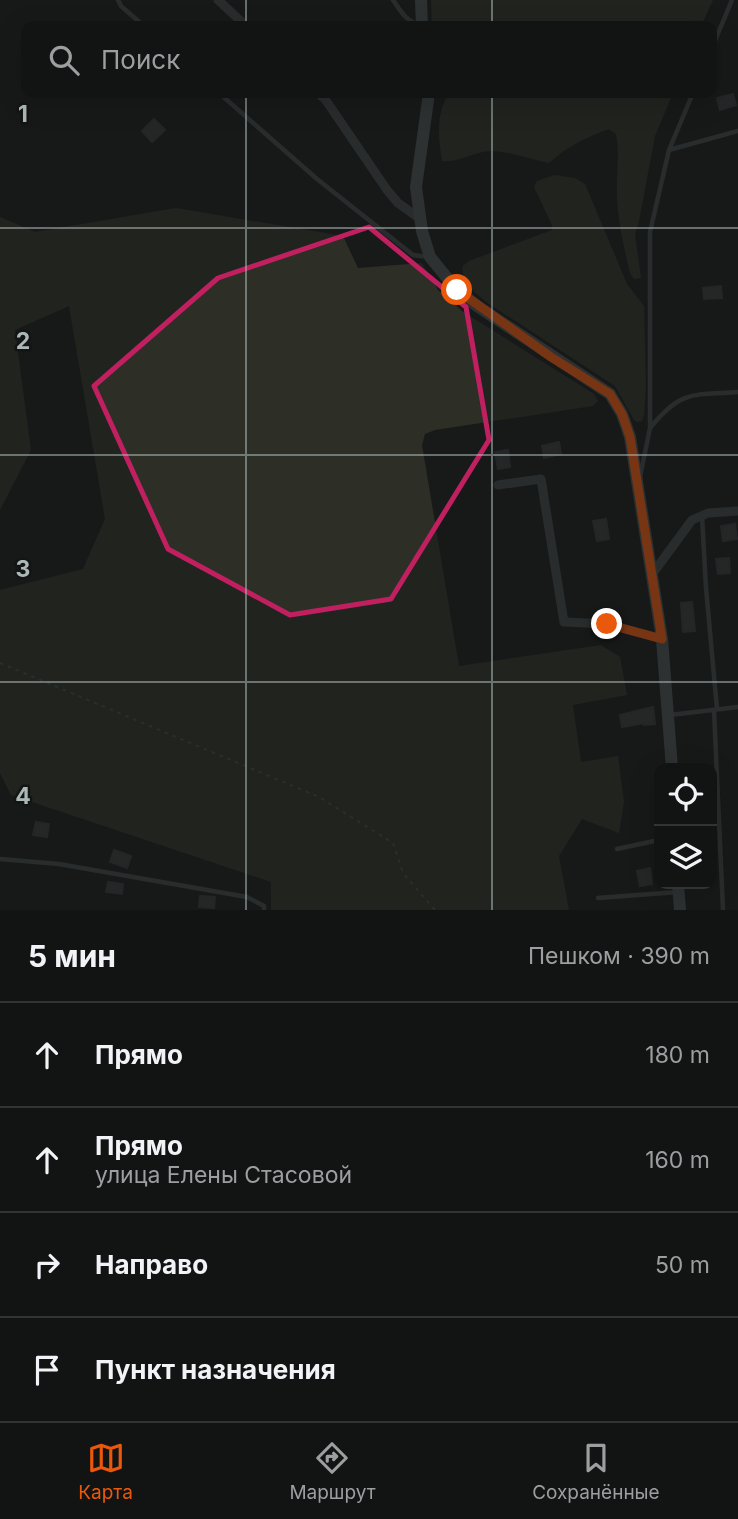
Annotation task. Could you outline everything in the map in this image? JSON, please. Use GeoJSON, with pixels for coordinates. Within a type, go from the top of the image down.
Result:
{"type":"FeatureCollection","features":[{"type":"Feature","properties":{"kind":"main road"},"geometry":{"type":"LineString","coordinates":[[421,0],[422,21]]}},
{"type":"Feature","properties":{"kind":"main road"},"geometry":{"type":"LineString","coordinates":[[428,98],[416,187],[419,218],[430,257],[457,290],[610,394],[622,414],[630,437],[653,573],[662,639],[672,763]]}},
{"type":"Feature","properties":{"kind":"main road"},"geometry":{"type":"LineString","coordinates":[[679,889],[680,910]]}},
{"type":"Feature","properties":{"kind":"street"},"geometry":{"type":"LineString","coordinates":[[218,0],[241,21]]}},
{"type":"Feature","properties":{"kind":"street"},"geometry":{"type":"LineString","coordinates":[[322,98],[387,190],[398,203],[419,218]]}},
{"type":"Feature","properties":{"kind":"street"},"geometry":{"type":"LineString","coordinates":[[498,485],[541,479],[564,622],[607,624],[662,639]]}},
{"type":"Feature","properties":{"kind":"street"},"geometry":{"type":"LineString","coordinates":[[653,573],[692,520],[702,515],[738,511]]}},
{"type":"Feature","properties":{"kind":"lane"},"geometry":{"type":"LineString","coordinates":[[118,0],[138,21]]}},
{"type":"Feature","properties":{"kind":"lane"},"geometry":{"type":"LineString","coordinates":[[393,0],[411,21]]}},
{"type":"Feature","properties":{"kind":"lane"},"geometry":{"type":"LineString","coordinates":[[717,36],[732,0]]}},
{"type":"Feature","properties":{"kind":"lane"},"geometry":{"type":"LineString","coordinates":[[225,98],[317,179],[413,255],[430,257]]}},
{"type":"Feature","properties":{"kind":"lane"},"geometry":{"type":"LineString","coordinates":[[639,485],[650,428],[650,232],[669,150],[691,98]]}},
{"type":"Feature","properties":{"kind":"lane"},"geometry":{"type":"LineString","coordinates":[[669,150],[738,131]]}},
{"type":"Feature","properties":{"kind":"lane"},"geometry":{"type":"LineString","coordinates":[[650,428],[666,408],[687,396],[738,392]]}},
{"type":"Feature","properties":{"kind":"lane"},"geometry":{"type":"LineString","coordinates":[[702,515],[716,710],[723,910]]}},
{"type":"Feature","properties":{"kind":"lane"},"geometry":{"type":"LineString","coordinates":[[669,715],[738,706]]}},
{"type":"Feature","properties":{"kind":"lane"},"geometry":{"type":"LineString","coordinates":[[617,849],[654,841]]}},
{"type":"Feature","properties":{"kind":"lane"},"geometry":{"type":"LineString","coordinates":[[0,859],[59,864],[247,897],[264,906],[264,910]]}},
{"type":"Feature","properties":{"kind":"lane"},"geometry":{"type":"LineString","coordinates":[[597,898],[671,889]]}},
{"type":"Feature","properties":{"kind":"path"},"geometry":{"type":"LineString","coordinates":[[0,663],[319,797],[393,844],[403,873],[435,910]]}},
{"type":"Feature","properties":{"kind":"highlighted area"},"geometry":{"type":"Polygon","coordinates":[[[369,227],[466,307],[489,440],[391,599],[290,615],[168,549],[94,386],[218,278],[369,227]]]}},
{"type":"Feature","properties":{"kind":"shaded area"},"geometry":{"type":"Polygon","coordinates":[[[431,0],[713,0],[703,21],[432,21],[431,0]]]}},
{"type":"Feature","properties":{"kind":"shaded area"},"geometry":{"type":"Polygon","coordinates":[[[446,98],[671,98],[655,136],[635,234],[641,278],[634,279],[630,273],[622,234],[617,196],[616,134],[609,129],[592,135],[549,163],[490,151],[442,161],[439,126],[446,98]]]}},
{"type":"Feature","properties":{"kind":"shaded area"},"geometry":{"type":"Polygon","coordinates":[[[554,175],[575,178],[585,184],[627,284],[644,306],[646,387],[642,421],[634,420],[615,386],[489,304],[470,288],[464,278],[463,266],[469,261],[552,230],[534,187],[537,181],[554,175]]]}},
{"type":"Feature","properties":{"kind":"shaded area"},"geometry":{"type":"Polygon","coordinates":[[[176,208],[343,236],[358,268],[422,263],[438,290],[462,311],[594,394],[598,401],[593,406],[435,430],[425,434],[422,445],[459,666],[601,645],[620,657],[627,695],[573,705],[581,762],[618,756],[624,802],[619,833],[582,819],[559,856],[569,910],[271,910],[271,882],[11,795],[0,773],[0,590],[83,569],[105,519],[69,306],[15,330],[31,450],[0,510],[0,217],[35,232],[176,208]]]}},
{"type":"Feature","properties":{"kind":"building"},"geometry":{"type":"Polygon","coordinates":[[[733,94],[736,105],[720,110],[717,98],[733,94]]]}},
{"type":"Feature","properties":{"kind":"building"},"geometry":{"type":"Polygon","coordinates":[[[154,119],[165,130],[152,142],[142,131],[154,119]]]}},
{"type":"Feature","properties":{"kind":"building"},"geometry":{"type":"Polygon","coordinates":[[[721,286],[722,298],[704,299],[703,288],[721,286]]]}},
{"type":"Feature","properties":{"kind":"building"},"geometry":{"type":"Polygon","coordinates":[[[559,442],[561,454],[544,458],[542,446],[559,442]]]}},
{"type":"Feature","properties":{"kind":"building"},"geometry":{"type":"Polygon","coordinates":[[[508,450],[510,467],[498,469],[495,452],[508,450]]]}},
{"type":"Feature","properties":{"kind":"building"},"geometry":{"type":"Polygon","coordinates":[[[606,519],[609,539],[597,541],[593,521],[606,519]]]}},
{"type":"Feature","properties":{"kind":"building"},"geometry":{"type":"Polygon","coordinates":[[[735,524],[737,539],[723,541],[721,526],[735,524]]]}},
{"type":"Feature","properties":{"kind":"building"},"geometry":{"type":"Polygon","coordinates":[[[729,558],[730,573],[718,574],[716,559],[729,558]]]}},
{"type":"Feature","properties":{"kind":"building"},"geometry":{"type":"Polygon","coordinates":[[[692,602],[695,631],[683,632],[681,603],[692,602]]]}},
{"type":"Feature","properties":{"kind":"building"},"geometry":{"type":"Polygon","coordinates":[[[653,707],[655,724],[622,727],[620,715],[653,707]]]}},
{"type":"Feature","properties":{"kind":"building"},"geometry":{"type":"Polygon","coordinates":[[[36,822],[49,824],[47,837],[33,835],[36,822]]]}},
{"type":"Feature","properties":{"kind":"building"},"geometry":{"type":"Polygon","coordinates":[[[114,850],[131,856],[127,868],[110,862],[114,850]]]}},
{"type":"Feature","properties":{"kind":"building"},"geometry":{"type":"Polygon","coordinates":[[[650,868],[652,884],[640,886],[637,871],[650,868]]]}},
{"type":"Feature","properties":{"kind":"building"},"geometry":{"type":"Polygon","coordinates":[[[108,882],[123,884],[122,894],[106,892],[108,882]]]}},
{"type":"Feature","properties":{"kind":"building"},"geometry":{"type":"Polygon","coordinates":[[[200,896],[215,897],[214,908],[199,907],[200,896]]]}},
{"type":"Feature","properties":{"kind":"route"},"geometry":{"type":"LineString","coordinates":[[457,290],[551,357],[610,394],[622,414],[630,437],[662,639],[607,624]]}}]}
